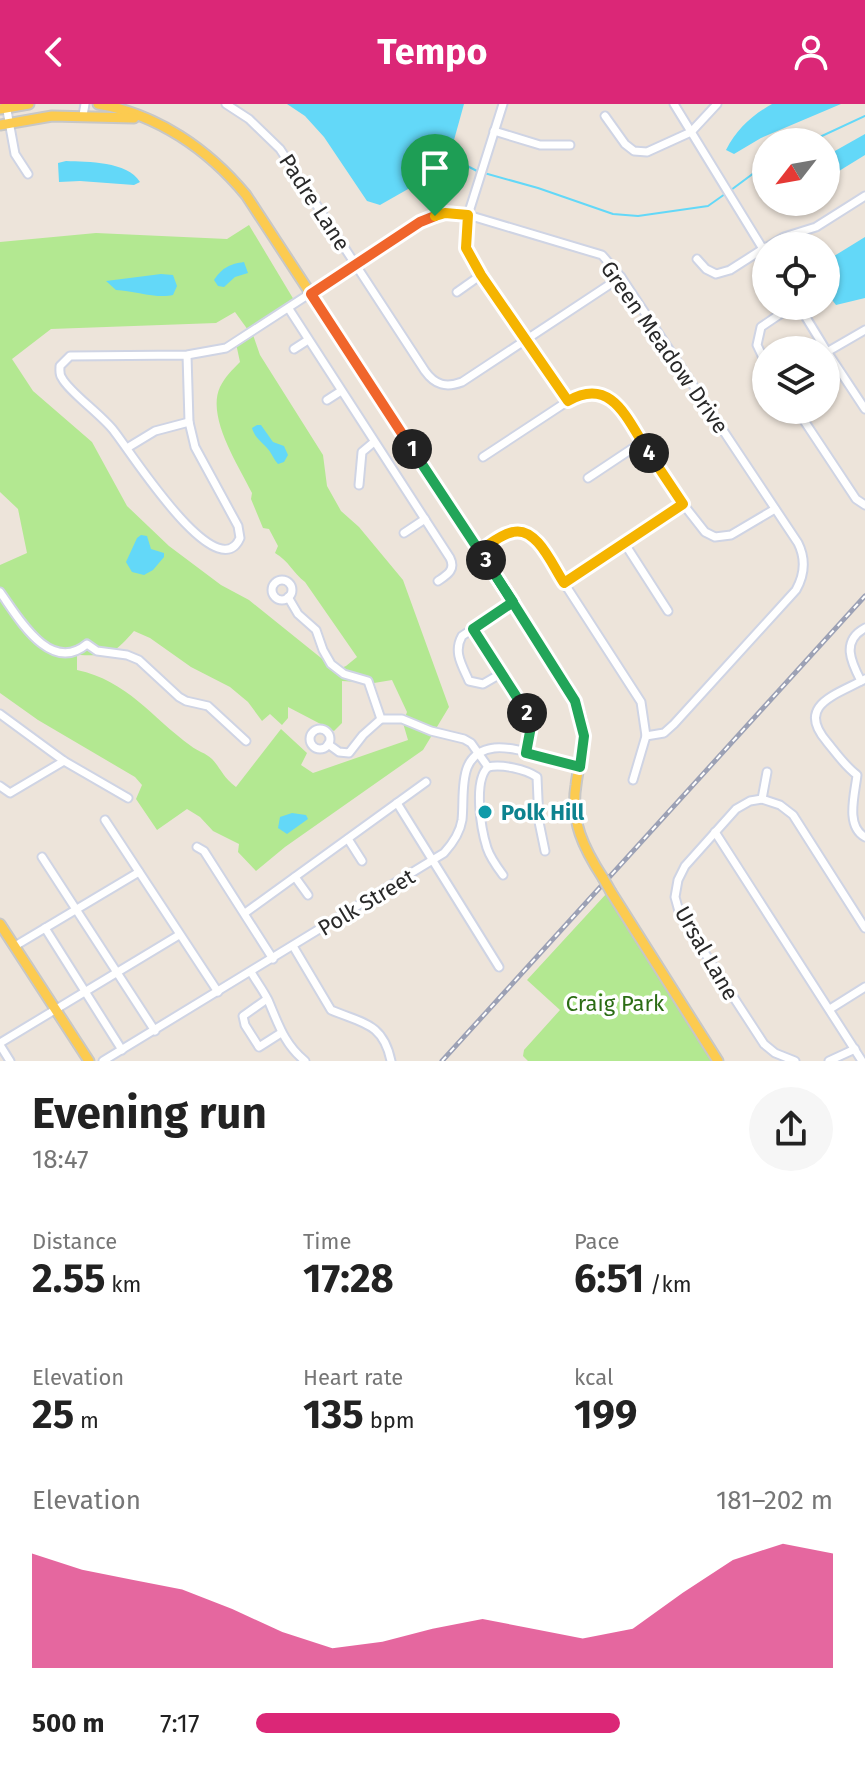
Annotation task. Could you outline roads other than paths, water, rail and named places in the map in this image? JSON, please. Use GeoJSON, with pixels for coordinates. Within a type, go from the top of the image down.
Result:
{"type":"FeatureCollection","features":[{"type":"Feature","properties":{"kind":"main road"},"geometry":{"type":"LineString","coordinates":[[4,107],[29,104]]}},
{"type":"Feature","properties":{"kind":"main road"},"geometry":{"type":"LineString","coordinates":[[98,104],[149,120],[189,142],[230,175],[254,206],[513,602],[579,710],[584,736],[575,790],[575,820],[585,850],[718,1061]]}},
{"type":"Feature","properties":{"kind":"main road"},"geometry":{"type":"LineString","coordinates":[[5,123],[83,115],[149,120]]}},
{"type":"Feature","properties":{"kind":"main road"},"geometry":{"type":"LineString","coordinates":[[0,924],[89,1061]]}},
{"type":"Feature","properties":{"kind":"street"},"geometry":{"type":"LineString","coordinates":[[83,115],[85,104]]}},
{"type":"Feature","properties":{"kind":"street","name":"Padre Lane"},"geometry":{"type":"LineString","coordinates":[[226,104],[249,119],[280,149],[436,383],[448,385],[462,382],[526,339]]}},
{"type":"Feature","properties":{"kind":"street"},"geometry":{"type":"LineString","coordinates":[[503,104],[468,215],[466,248],[481,275],[568,401]]}},
{"type":"Feature","properties":{"kind":"street"},"geometry":{"type":"LineString","coordinates":[[674,104],[754,232]]}},
{"type":"Feature","properties":{"kind":"street"},"geometry":{"type":"LineString","coordinates":[[605,116],[634,151],[647,152],[691,132],[717,104]]}},
{"type":"Feature","properties":{"kind":"street"},"geometry":{"type":"LineString","coordinates":[[4,107],[5,123],[15,154],[28,174]]}},
{"type":"Feature","properties":{"kind":"street"},"geometry":{"type":"LineString","coordinates":[[494,131],[540,145],[570,145]]}},
{"type":"Feature","properties":{"kind":"street"},"geometry":{"type":"LineString","coordinates":[[800,232],[816,227],[865,196]]}},
{"type":"Feature","properties":{"kind":"street"},"geometry":{"type":"LineString","coordinates":[[187,355],[189,422],[195,447],[238,526],[240,538],[236,546],[228,551],[196,532],[167,505],[112,428],[63,380],[60,366],[70,356],[187,355],[226,348],[420,222],[445,213],[468,215]]}},
{"type":"Feature","properties":{"kind":"street","name":"Green Meadow Drive"},"geometry":{"type":"LineString","coordinates":[[468,215],[602,255],[621,277],[798,543],[803,556],[803,577],[788,599],[669,729],[659,735],[646,736]]}},
{"type":"Feature","properties":{"kind":"street"},"geometry":{"type":"LineString","coordinates":[[697,259],[716,274],[752,257]]}},
{"type":"Feature","properties":{"kind":"street"},"geometry":{"type":"LineString","coordinates":[[457,292],[481,275]]}},
{"type":"Feature","properties":{"kind":"street"},"geometry":{"type":"LineString","coordinates":[[526,339],[621,277]]}},
{"type":"Feature","properties":{"kind":"street"},"geometry":{"type":"LineString","coordinates":[[289,309],[452,563],[450,572],[438,581]]}},
{"type":"Feature","properties":{"kind":"street"},"geometry":{"type":"LineString","coordinates":[[757,336],[761,327],[771,320]]}},
{"type":"Feature","properties":{"kind":"street"},"geometry":{"type":"LineString","coordinates":[[840,343],[865,330]]}},
{"type":"Feature","properties":{"kind":"street"},"geometry":{"type":"LineString","coordinates":[[294,349],[308,340]]}},
{"type":"Feature","properties":{"kind":"street"},"geometry":{"type":"LineString","coordinates":[[840,372],[865,409]]}},
{"type":"Feature","properties":{"kind":"street"},"geometry":{"type":"LineString","coordinates":[[327,400],[341,391]]}},
{"type":"Feature","properties":{"kind":"street"},"geometry":{"type":"LineString","coordinates":[[483,457],[568,401],[595,392],[606,395],[617,404],[699,527],[715,537],[724,537],[739,532],[775,509]]}},
{"type":"Feature","properties":{"kind":"street"},"geometry":{"type":"LineString","coordinates":[[127,448],[155,431],[189,422]]}},
{"type":"Feature","properties":{"kind":"street"},"geometry":{"type":"LineString","coordinates":[[806,424],[856,499],[865,505]]}},
{"type":"Feature","properties":{"kind":"street"},"geometry":{"type":"LineString","coordinates":[[359,485],[362,452],[374,442]]}},
{"type":"Feature","properties":{"kind":"street"},"geometry":{"type":"LineString","coordinates":[[588,478],[642,442]]}},
{"type":"Feature","properties":{"kind":"street"},"geometry":{"type":"LineString","coordinates":[[564,583],[683,504]]}},
{"type":"Feature","properties":{"kind":"street"},"geometry":{"type":"LineString","coordinates":[[404,533],[425,519]]}},
{"type":"Feature","properties":{"kind":"street"},"geometry":{"type":"LineString","coordinates":[[479,551],[512,532],[523,531],[537,541],[637,695],[645,720],[646,736],[633,780]]}},
{"type":"Feature","properties":{"kind":"street"},"geometry":{"type":"LineString","coordinates":[[625,544],[668,611]]}},
{"type":"Feature","properties":{"kind":"street"},"geometry":{"type":"LineString","coordinates":[[1,597],[31,634],[46,647],[70,652],[87,644],[97,651],[135,658],[179,697],[208,706],[246,741]]}},
{"type":"Feature","properties":{"kind":"street"},"geometry":{"type":"LineString","coordinates":[[288,597],[298,614],[316,630],[331,664],[344,674],[368,681],[381,719]]}},
{"type":"Feature","properties":{"kind":"street"},"geometry":{"type":"LineString","coordinates":[[502,673],[483,684],[469,681],[457,653],[457,644],[462,636],[513,602]]}},
{"type":"Feature","properties":{"kind":"street"},"geometry":{"type":"LineString","coordinates":[[865,628],[855,635],[850,649],[850,660],[863,680],[824,701],[814,714],[817,731],[861,775],[853,820],[857,832],[865,837]]}},
{"type":"Feature","properties":{"kind":"street"},"geometry":{"type":"LineString","coordinates":[[473,629],[532,721],[526,753]]}},
{"type":"Feature","properties":{"kind":"street"},"geometry":{"type":"LineString","coordinates":[[0,714],[64,761],[128,798]]}},
{"type":"Feature","properties":{"kind":"street"},"geometry":{"type":"LineString","coordinates":[[328,744],[339,752],[349,753],[381,719],[402,719],[431,731],[464,739],[488,767]]}},
{"type":"Feature","properties":{"kind":"street"},"geometry":{"type":"LineString","coordinates":[[479,753],[493,747],[580,767]]}},
{"type":"Feature","properties":{"kind":"street","name":"Polk Street"},"geometry":{"type":"LineString","coordinates":[[103,1061],[444,853],[456,837],[461,822],[468,762],[479,753]]}},
{"type":"Feature","properties":{"kind":"street"},"geometry":{"type":"LineString","coordinates":[[0,786],[10,793],[64,761]]}},
{"type":"Feature","properties":{"kind":"street"},"geometry":{"type":"LineString","coordinates":[[503,875],[487,851],[481,815],[479,781],[488,767],[494,765],[515,769],[537,777],[539,822],[545,851]]}},
{"type":"Feature","properties":{"kind":"street"},"geometry":{"type":"LineString","coordinates":[[767,772],[762,799],[780,805],[793,815],[865,928]]}},
{"type":"Feature","properties":{"kind":"street"},"geometry":{"type":"LineString","coordinates":[[245,913],[426,782]]}},
{"type":"Feature","properties":{"kind":"street","name":"Ursal Lane"},"geometry":{"type":"LineString","coordinates":[[762,799],[750,801],[736,809],[681,872],[676,887],[677,906],[755,1033],[775,1053],[795,1061]]}},
{"type":"Feature","properties":{"kind":"street"},"geometry":{"type":"LineString","coordinates":[[397,803],[499,967]]}},
{"type":"Feature","properties":{"kind":"street"},"geometry":{"type":"LineString","coordinates":[[105,820],[218,992]]}},
{"type":"Feature","properties":{"kind":"street"},"geometry":{"type":"LineString","coordinates":[[715,832],[862,1061]]}},
{"type":"Feature","properties":{"kind":"street"},"geometry":{"type":"LineString","coordinates":[[348,839],[362,861]]}},
{"type":"Feature","properties":{"kind":"street"},"geometry":{"type":"LineString","coordinates":[[197,847],[204,851],[273,959]]}},
{"type":"Feature","properties":{"kind":"street"},"geometry":{"type":"LineString","coordinates":[[42,857],[155,1031]]}},
{"type":"Feature","properties":{"kind":"street"},"geometry":{"type":"LineString","coordinates":[[15,946],[139,872]]}},
{"type":"Feature","properties":{"kind":"street"},"geometry":{"type":"LineString","coordinates":[[295,877],[308,895]]}},
{"type":"Feature","properties":{"kind":"street"},"geometry":{"type":"LineString","coordinates":[[45,928],[122,1050]]}},
{"type":"Feature","properties":{"kind":"street"},"geometry":{"type":"LineString","coordinates":[[10,1061],[0,1044],[179,935]]}},
{"type":"Feature","properties":{"kind":"street"},"geometry":{"type":"LineString","coordinates":[[293,946],[331,1010],[368,1022],[384,1041],[391,1061]]}},
{"type":"Feature","properties":{"kind":"street"},"geometry":{"type":"LineString","coordinates":[[251,972],[267,999],[281,1033],[295,1054],[305,1061]]}},
{"type":"Feature","properties":{"kind":"street"},"geometry":{"type":"LineString","coordinates":[[830,1009],[865,987]]}},
{"type":"Feature","properties":{"kind":"street"},"geometry":{"type":"LineString","coordinates":[[267,999],[243,1016],[245,1025],[259,1047],[281,1033]]}},
{"type":"Feature","properties":{"kind":"street"},"geometry":{"type":"LineString","coordinates":[[829,1061],[855,1049]]}},
{"type":"Feature","properties":{"kind":"water"},"geometry":{"type":"Polygon","coordinates":[[[287,104],[464,104],[454,140],[438,172],[380,205],[367,201],[324,137],[305,116],[287,104]]]}},
{"type":"Feature","properties":{"kind":"water"},"geometry":{"type":"Polygon","coordinates":[[[772,104],[841,104],[785,128],[752,128],[752,143],[734,154],[726,150],[745,124],[772,104]]]}},
{"type":"Feature","properties":{"kind":"water"},"geometry":{"type":"Polygon","coordinates":[[[865,134],[865,155],[840,170],[840,148],[865,134]]]}},
{"type":"Feature","properties":{"kind":"water"},"geometry":{"type":"Polygon","coordinates":[[[66,161],[117,166],[140,182],[134,185],[59,182],[58,163],[66,161]]]}},
{"type":"Feature","properties":{"kind":"water"},"geometry":{"type":"Polygon","coordinates":[[[865,237],[865,298],[840,304],[840,252],[865,237]]]}},
{"type":"Feature","properties":{"kind":"water"},"geometry":{"type":"Polygon","coordinates":[[[244,262],[248,273],[235,277],[224,287],[218,286],[214,280],[221,272],[231,265],[244,262]]]}},
{"type":"Feature","properties":{"kind":"water"},"geometry":{"type":"Polygon","coordinates":[[[173,275],[177,286],[173,295],[116,290],[106,281],[173,275]]]}},
{"type":"Feature","properties":{"kind":"water"},"geometry":{"type":"Polygon","coordinates":[[[261,425],[273,442],[284,446],[288,455],[284,462],[278,464],[256,437],[252,428],[261,425]]]}},
{"type":"Feature","properties":{"kind":"water"},"geometry":{"type":"Polygon","coordinates":[[[141,535],[147,536],[151,549],[164,553],[153,570],[144,575],[132,572],[126,562],[141,535]]]}},
{"type":"Feature","properties":{"kind":"water"},"geometry":{"type":"Polygon","coordinates":[[[292,813],[306,815],[308,819],[287,834],[278,828],[280,817],[292,813]]]}},
{"type":"Feature","properties":{"kind":"waterway"},"geometry":{"type":"LineString","coordinates":[[839,128],[865,116]]}},
{"type":"Feature","properties":{"kind":"waterway"},"geometry":{"type":"LineString","coordinates":[[446,155],[477,171],[613,214],[638,216],[708,206],[725,194]]}},
{"type":"Feature","properties":{"kind":"waterway"},"geometry":{"type":"LineString","coordinates":[[731,190],[752,174]]}},
{"type":"Feature","properties":{"kind":"railway"},"geometry":{"type":"LineString","coordinates":[[442,1061],[865,596]]}},
{"type":"Feature","properties":{"kind":"place","name":"Polk Hill"},"geometry":{"type":"Point","coordinates":[485,812]}},
{"type":"Feature","properties":{"kind":"park label","name":"Craig Park"},"geometry":{"type":"Point","coordinates":[615,1003]}}]}
